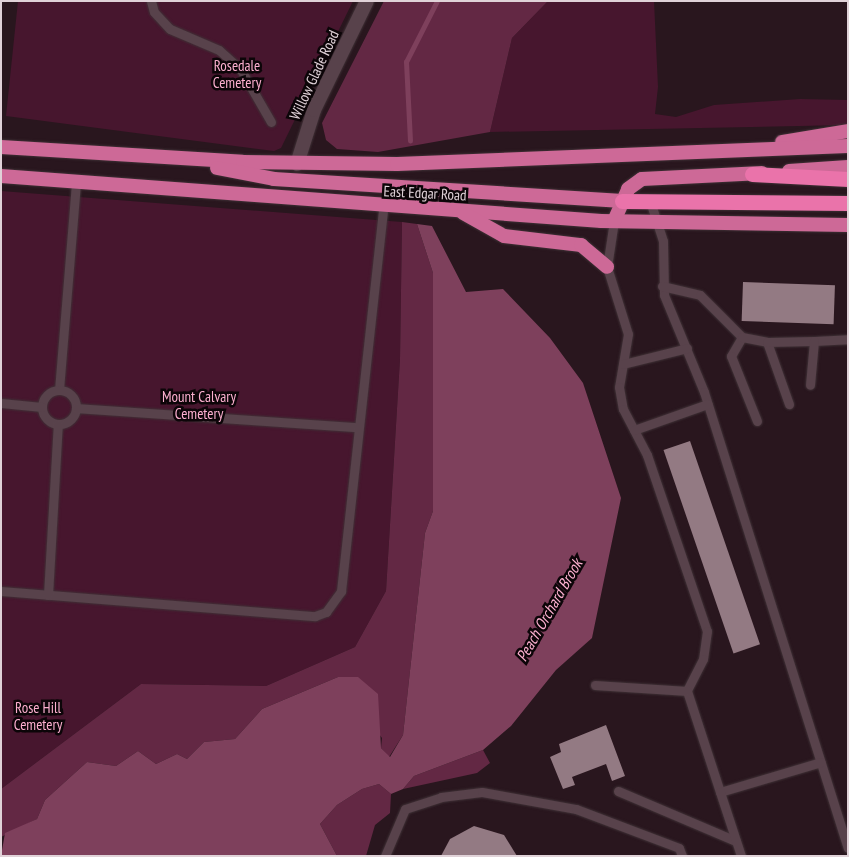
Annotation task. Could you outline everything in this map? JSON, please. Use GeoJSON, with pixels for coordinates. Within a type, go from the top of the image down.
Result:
{"type":"FeatureCollection","features":[{"type":"Feature","properties":{"kind":"highway"},"geometry":{"type":"LineString","coordinates":[[747,149],[848,131]]}},
{"type":"Feature","properties":{"kind":"highway","name":"East Edgar Road"},"geometry":{"type":"LineString","coordinates":[[1,147],[297,164],[551,161],[747,149],[848,146]]}},
{"type":"Feature","properties":{"kind":"highway"},"geometry":{"type":"LineString","coordinates":[[167,158],[274,179],[622,201],[848,203]]}},
{"type":"Feature","properties":{"kind":"highway"},"geometry":{"type":"LineString","coordinates":[[614,221],[622,201],[632,185],[650,178],[752,174],[848,167]]}},
{"type":"Feature","properties":{"kind":"highway"},"geometry":{"type":"LineString","coordinates":[[752,174],[848,179]]}},
{"type":"Feature","properties":{"kind":"highway","name":"East Edgar Road"},"geometry":{"type":"LineString","coordinates":[[1,176],[383,208],[658,223],[848,225]]}},
{"type":"Feature","properties":{"kind":"highway"},"geometry":{"type":"LineString","coordinates":[[460,211],[504,236],[581,245],[607,267]]}},
{"type":"Feature","properties":{"kind":"street","name":"Willow Glade Road"},"geometry":{"type":"LineString","coordinates":[[297,164],[314,110],[367,1]]}},
{"type":"Feature","properties":{"kind":"lane"},"geometry":{"type":"LineString","coordinates":[[151,1],[154,12],[170,29],[219,50],[241,70],[271,122]]}},
{"type":"Feature","properties":{"kind":"lane"},"geometry":{"type":"LineString","coordinates":[[59,390],[76,181]]}},
{"type":"Feature","properties":{"kind":"lane"},"geometry":{"type":"LineString","coordinates":[[650,201],[663,241],[662,286],[708,404],[848,848]]}},
{"type":"Feature","properties":{"kind":"lane"},"geometry":{"type":"LineString","coordinates":[[1,591],[315,616],[326,612],[341,591],[356,427],[383,208]]}},
{"type":"Feature","properties":{"kind":"lane"},"geometry":{"type":"LineString","coordinates":[[614,221],[607,267],[628,334],[619,387],[623,410],[648,455],[707,631],[703,659],[687,691],[741,856]]}},
{"type":"Feature","properties":{"kind":"lane"},"geometry":{"type":"LineString","coordinates":[[662,286],[700,295],[742,338],[767,342],[848,339]]}},
{"type":"Feature","properties":{"kind":"lane"},"geometry":{"type":"LineString","coordinates":[[742,338],[731,356],[757,421]]}},
{"type":"Feature","properties":{"kind":"lane"},"geometry":{"type":"LineString","coordinates":[[810,385],[814,341]]}},
{"type":"Feature","properties":{"kind":"lane"},"geometry":{"type":"LineString","coordinates":[[767,342],[789,404]]}},
{"type":"Feature","properties":{"kind":"lane"},"geometry":{"type":"LineString","coordinates":[[623,364],[687,348]]}},
{"type":"Feature","properties":{"kind":"lane"},"geometry":{"type":"LineString","coordinates":[[59,390],[71,396],[76,408],[70,420],[58,424],[46,419],[42,407],[47,395],[59,390]]}},
{"type":"Feature","properties":{"kind":"lane"},"geometry":{"type":"LineString","coordinates":[[1,403],[42,407]]}},
{"type":"Feature","properties":{"kind":"lane"},"geometry":{"type":"LineString","coordinates":[[634,430],[708,404]]}},
{"type":"Feature","properties":{"kind":"lane"},"geometry":{"type":"LineString","coordinates":[[76,408],[356,427]]}},
{"type":"Feature","properties":{"kind":"lane"},"geometry":{"type":"LineString","coordinates":[[48,595],[58,424]]}},
{"type":"Feature","properties":{"kind":"lane"},"geometry":{"type":"LineString","coordinates":[[595,685],[687,691]]}},
{"type":"Feature","properties":{"kind":"lane"},"geometry":{"type":"LineString","coordinates":[[720,792],[821,762]]}},
{"type":"Feature","properties":{"kind":"lane"},"geometry":{"type":"LineString","coordinates":[[618,791],[736,841]]}},
{"type":"Feature","properties":{"kind":"lane"},"geometry":{"type":"LineString","coordinates":[[385,856],[405,809],[440,797],[482,792],[576,809],[679,848],[682,856]]}},
{"type":"Feature","properties":{"kind":"green space","name":"Rosedale Cemetery"},"geometry":{"type":"Polygon","coordinates":[[[18,1],[353,1],[281,148],[274,151],[6,116],[18,1]]]}},
{"type":"Feature","properties":{"kind":"green space"},"geometry":{"type":"Polygon","coordinates":[[[548,1],[654,1],[658,87],[655,114],[676,117],[714,105],[800,99],[848,100],[848,125],[490,132],[512,38],[548,1]]]}},
{"type":"Feature","properties":{"kind":"green space","name":"Mount Calvary Cemetery"},"geometry":{"type":"Polygon","coordinates":[[[1,191],[402,222],[400,359],[386,591],[355,647],[266,686],[141,684],[1,789],[1,191]]]}},
{"type":"Feature","properties":{"kind":"shaded area"},"geometry":{"type":"Polygon","coordinates":[[[384,1],[548,1],[512,38],[490,132],[378,152],[337,149],[326,140],[322,123],[384,1]]]}},
{"type":"Feature","properties":{"kind":"shaded area"},"geometry":{"type":"Polygon","coordinates":[[[402,222],[417,224],[433,273],[433,511],[425,533],[403,735],[389,757],[381,748],[382,738],[338,677],[262,709],[235,739],[204,742],[187,759],[177,754],[156,764],[138,751],[116,766],[87,762],[45,800],[37,819],[1,837],[1,789],[141,684],[266,686],[355,647],[386,591],[400,359],[402,222]]]}},
{"type":"Feature","properties":{"kind":"shaded area"},"geometry":{"type":"Polygon","coordinates":[[[483,750],[490,763],[477,773],[403,789],[414,776],[483,750]]]}},
{"type":"Feature","properties":{"kind":"shaded area"},"geometry":{"type":"Polygon","coordinates":[[[379,784],[391,794],[390,813],[375,825],[366,856],[337,856],[320,824],[337,805],[362,789],[379,784]]]}},
{"type":"Feature","properties":{"kind":"water","name":"Peach Orchard Brook"},"geometry":{"type":"Polygon","coordinates":[[[417,224],[432,226],[466,292],[503,289],[550,338],[583,383],[621,498],[592,638],[556,670],[511,726],[483,750],[414,776],[403,789],[391,794],[379,784],[362,789],[337,805],[320,824],[337,856],[1,856],[5,833],[37,819],[45,800],[87,762],[116,766],[138,751],[156,764],[177,754],[187,759],[204,742],[235,739],[262,709],[338,677],[358,677],[378,694],[381,748],[390,757],[403,735],[425,533],[433,511],[433,273],[417,224]]]}},
{"type":"Feature","properties":{"kind":"building"},"geometry":{"type":"Polygon","coordinates":[[[743,282],[835,285],[834,324],[742,321],[743,282]]]}},
{"type":"Feature","properties":{"kind":"building"},"geometry":{"type":"Polygon","coordinates":[[[690,441],[760,644],[734,653],[664,450],[690,441]]]}},
{"type":"Feature","properties":{"kind":"building"},"geometry":{"type":"Polygon","coordinates":[[[606,725],[625,776],[612,781],[606,764],[572,777],[575,785],[563,789],[550,757],[561,752],[559,744],[606,725]]]}},
{"type":"Feature","properties":{"kind":"building"},"geometry":{"type":"Polygon","coordinates":[[[474,826],[504,835],[517,856],[441,856],[450,839],[474,826]]]}},
{"type":"Feature","properties":{"kind":"waterway"},"geometry":{"type":"LineString","coordinates":[[410,141],[406,62],[437,1]]}},
{"type":"Feature","properties":{"kind":"park label","name":"Rose Hill Cemetery"},"geometry":{"type":"Point","coordinates":[38,716]}}]}
